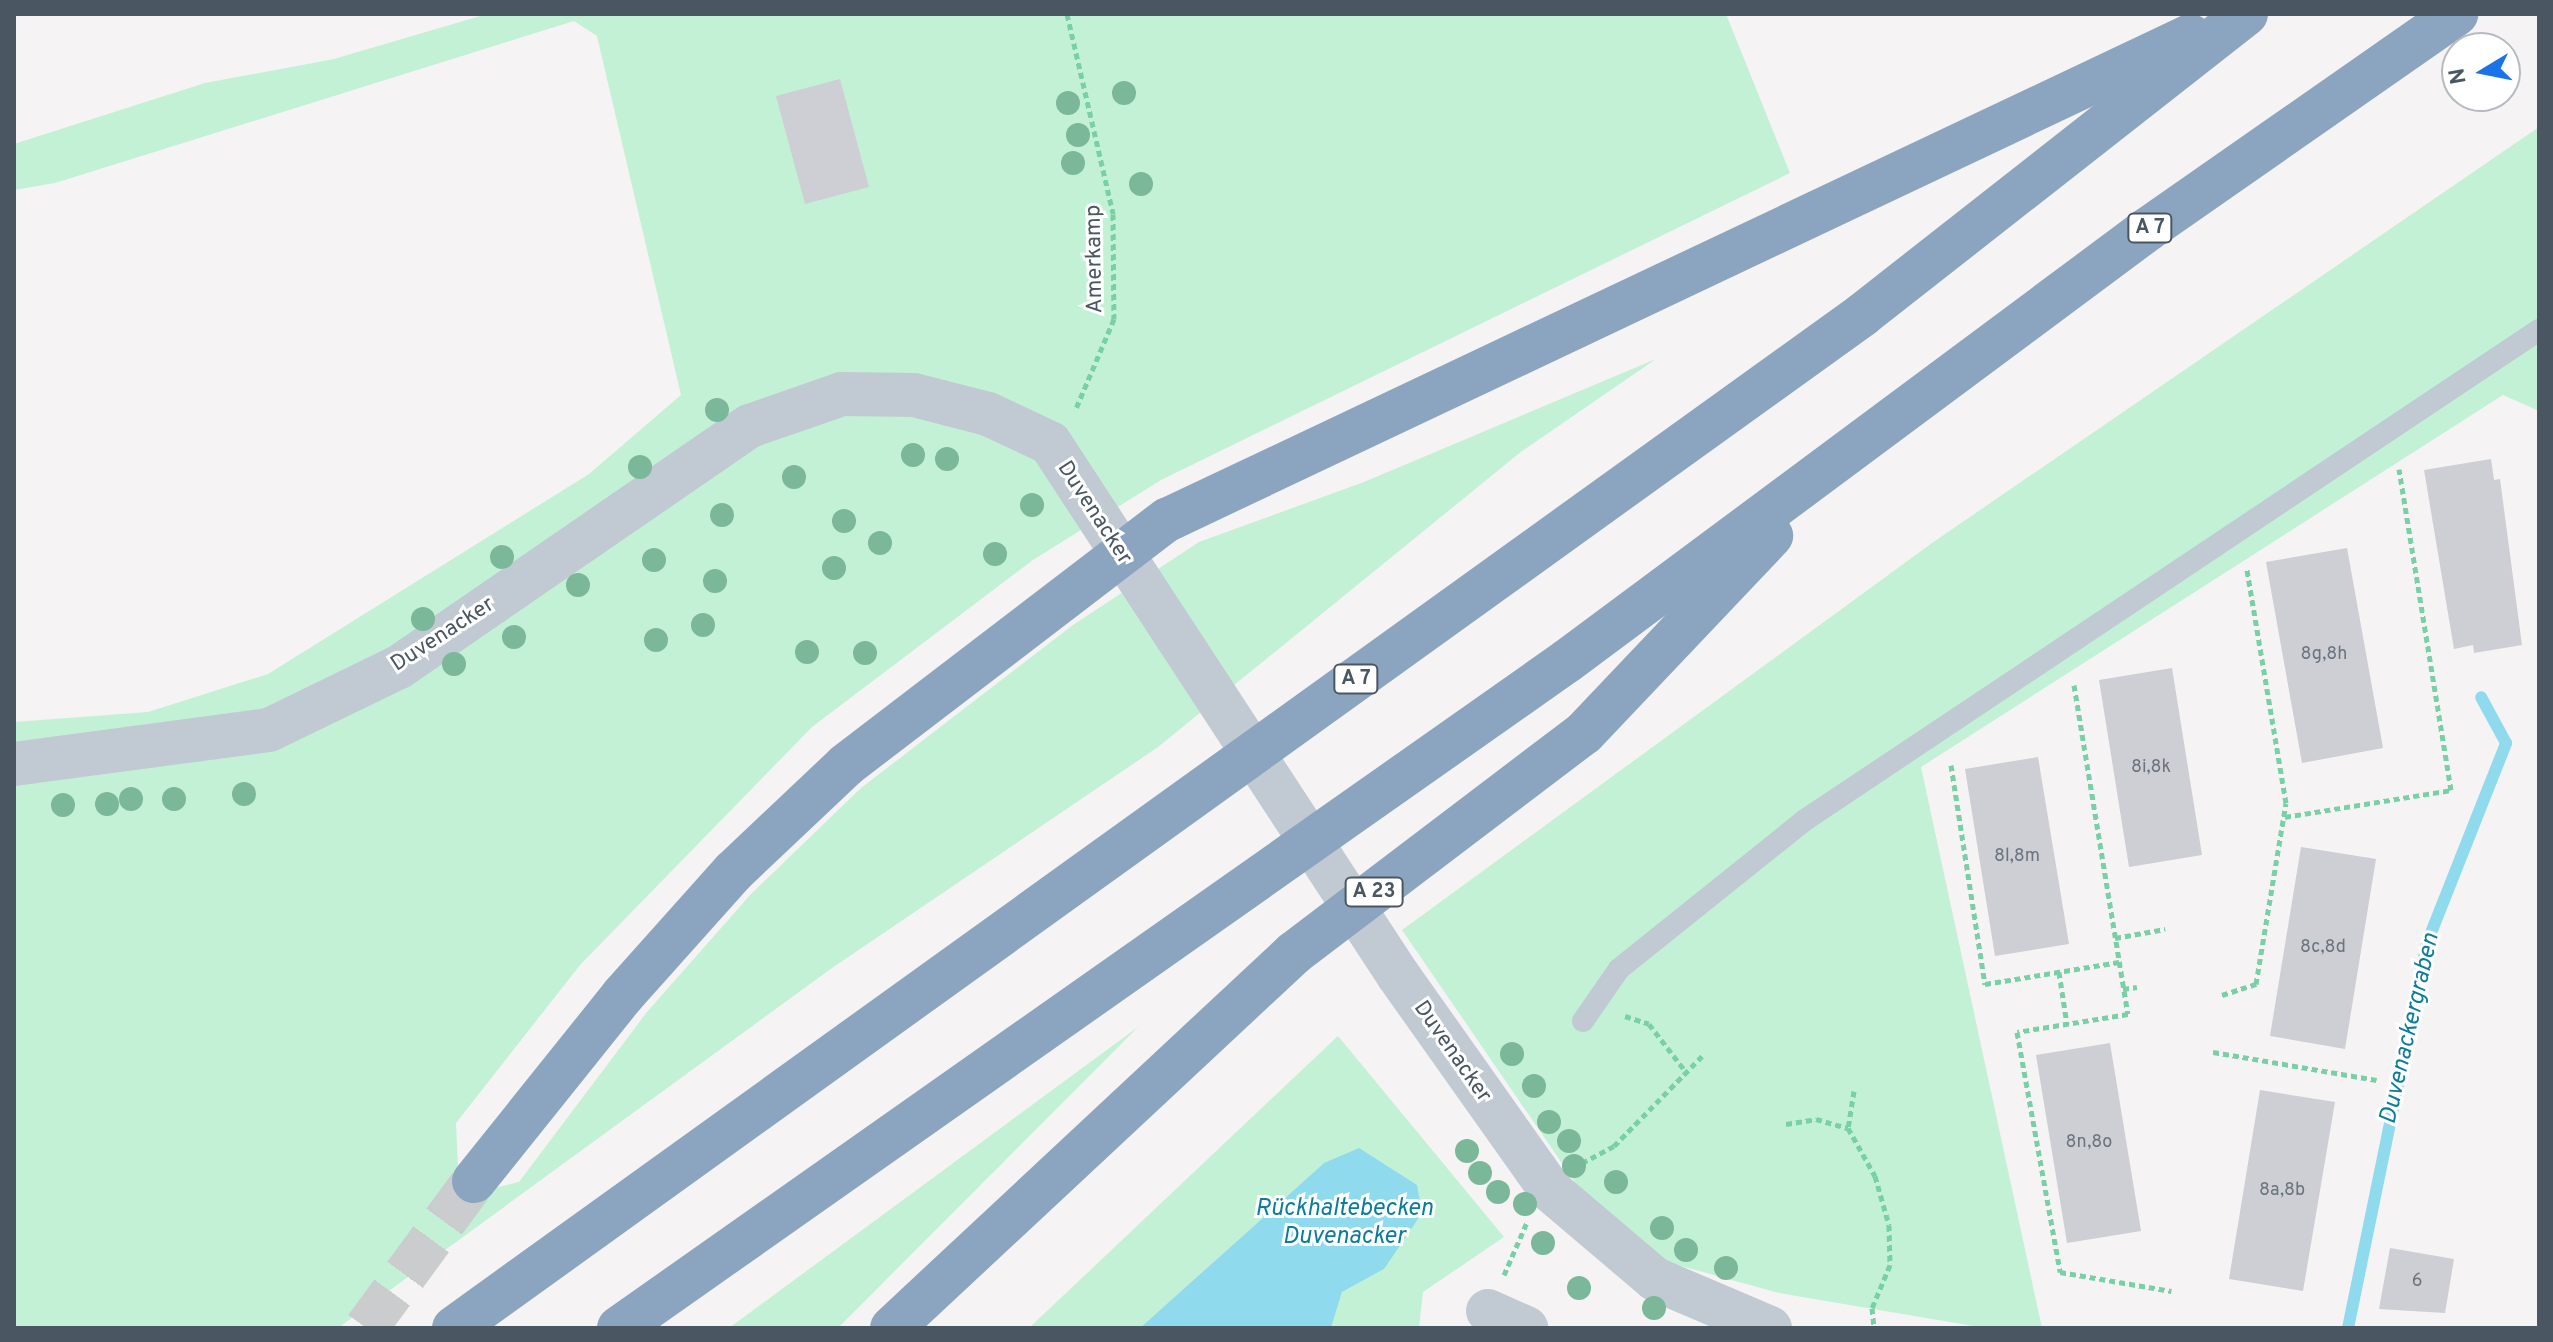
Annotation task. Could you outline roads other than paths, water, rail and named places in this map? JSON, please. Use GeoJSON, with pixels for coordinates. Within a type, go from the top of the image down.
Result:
{"type":"FeatureCollection","features":[{"type":"Feature","properties":{"kind":"highway"},"geometry":{"type":"LineString","coordinates":[[474,1181],[623,995],[779,829],[956,675],[1167,520],[2235,14]]}},
{"type":"Feature","properties":{"kind":"highway","name":"A 7"},"geometry":{"type":"LineString","coordinates":[[454,1328],[1862,315],[2246,14]]}},
{"type":"Feature","properties":{"kind":"highway","name":"A 7"},"geometry":{"type":"LineString","coordinates":[[619,1328],[1567,661],[2161,220],[2456,14]]}},
{"type":"Feature","properties":{"kind":"highway","name":"A 23"},"geometry":{"type":"LineString","coordinates":[[892,1328],[1294,953],[1584,733],[1850,451]]}},
{"type":"Feature","properties":{"kind":"street","name":"Duvenacker"},"geometry":{"type":"LineString","coordinates":[[14,764],[269,730],[399,667],[750,426],[842,394],[914,395],[988,414],[1050,443],[1084,500],[1398,975],[1550,1190],[1655,1279],[1770,1328]]}},
{"type":"Feature","properties":{"kind":"lane"},"geometry":{"type":"LineString","coordinates":[[1583,1021],[1619,969],[1805,820],[2539,330]]}},
{"type":"Feature","properties":{"kind":"water","name":"Rückhaltebecken Duvenacker"},"geometry":{"type":"Polygon","coordinates":[[[1359,1148],[1417,1185],[1422,1213],[1384,1269],[1342,1292],[1331,1328],[1140,1328],[1324,1163],[1359,1148]]]}},
{"type":"Feature","properties":{"kind":"waterway","name":"Duvenackergraben"},"geometry":{"type":"LineString","coordinates":[[2348,1328],[2427,943],[2506,743],[2481,697]]}},
{"type":"Feature","properties":{"kind":"tunnel"},"geometry":{"type":"LineString","coordinates":[[366,1328],[474,1181]]}}]}
